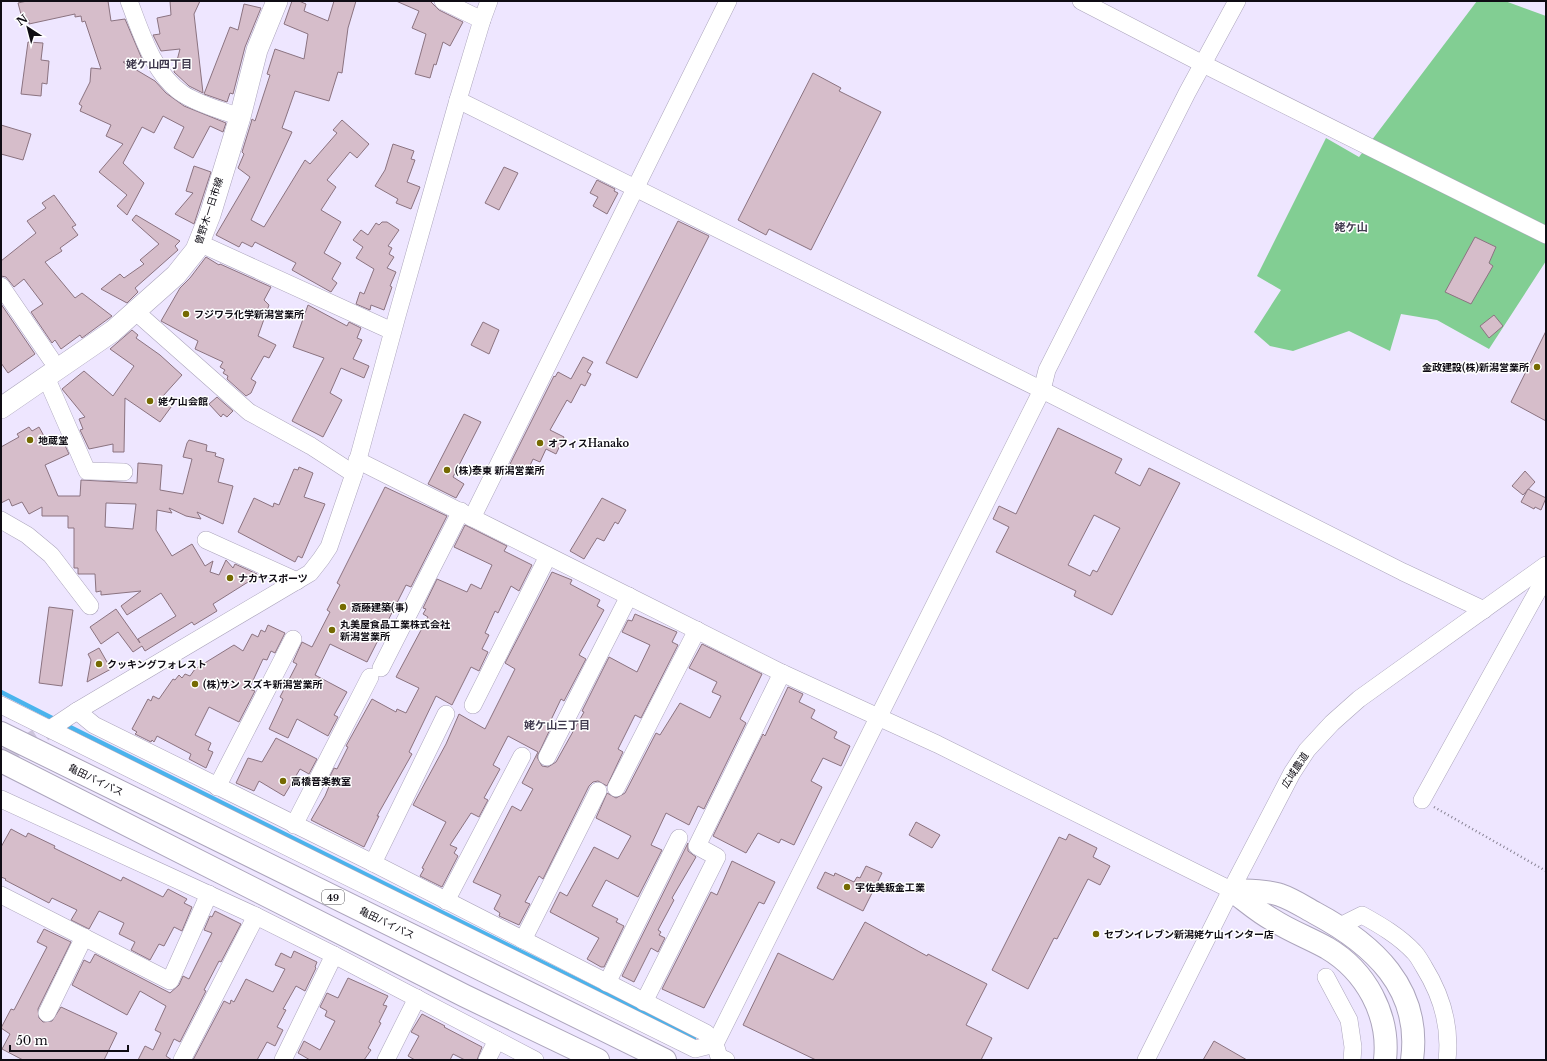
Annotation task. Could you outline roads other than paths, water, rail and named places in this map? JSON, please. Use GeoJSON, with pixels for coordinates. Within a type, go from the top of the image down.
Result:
{"type":"FeatureCollection","features":[{"type":"Feature","properties":{"kind":"highway","name":"亀田バイパス"},"geometry":{"type":"LineString","coordinates":[[1,734],[665,1060]]}},
{"type":"Feature","properties":{"kind":"highway"},"geometry":{"type":"LineString","coordinates":[[1,761],[465,996],[598,1060]]}},
{"type":"Feature","properties":{"kind":"highway"},"geometry":{"type":"LineString","coordinates":[[1231,890],[1279,894],[1340,926],[1376,954],[1394,975],[1404,994],[1412,1020],[1414,1047],[1412,1060]]}},
{"type":"Feature","properties":{"kind":"highway"},"geometry":{"type":"LineString","coordinates":[[1231,890],[1272,920],[1328,948],[1352,967],[1371,992],[1383,1017],[1386,1050],[1385,1060]]}},
{"type":"Feature","properties":{"kind":"main road","name":"曽野木一日市線"},"geometry":{"type":"LineString","coordinates":[[1,408],[49,368],[113,331],[176,275],[196,250],[210,215],[240,117],[257,50],[277,1]]}},
{"type":"Feature","properties":{"kind":"street"},"geometry":{"type":"LineString","coordinates":[[129,1],[146,46],[163,74],[172,84],[181,93],[198,102],[240,117]]}},
{"type":"Feature","properties":{"kind":"street"},"geometry":{"type":"LineString","coordinates":[[443,1],[482,20]]}},
{"type":"Feature","properties":{"kind":"street"},"geometry":{"type":"LineString","coordinates":[[62,722],[296,580],[310,573],[329,546],[356,467],[392,331],[458,100],[489,1]]}},
{"type":"Feature","properties":{"kind":"street"},"geometry":{"type":"LineString","coordinates":[[294,825],[375,672],[466,515],[635,188],[728,1]]}},
{"type":"Feature","properties":{"kind":"street"},"geometry":{"type":"LineString","coordinates":[[1081,1],[1203,64],[1546,235]]}},
{"type":"Feature","properties":{"kind":"street"},"geometry":{"type":"LineString","coordinates":[[62,722],[695,1049],[715,1044],[1042,390],[1047,370],[1203,64],[1237,1]]}},
{"type":"Feature","properties":{"kind":"street"},"geometry":{"type":"LineString","coordinates":[[458,100],[1042,390],[1403,572],[1484,610]]}},
{"type":"Feature","properties":{"kind":"street"},"geometry":{"type":"LineString","coordinates":[[199,243],[392,331]]}},
{"type":"Feature","properties":{"kind":"street"},"geometry":{"type":"LineString","coordinates":[[1,286],[49,368],[87,472],[124,472]]}},
{"type":"Feature","properties":{"kind":"street"},"geometry":{"type":"LineString","coordinates":[[136,312],[249,412],[311,446],[466,515],[782,673],[878,719],[936,744],[1231,890]]}},
{"type":"Feature","properties":{"kind":"street"},"geometry":{"type":"LineString","coordinates":[[1,520],[27,536],[51,555],[90,606]]}},
{"type":"Feature","properties":{"kind":"street"},"geometry":{"type":"LineString","coordinates":[[206,540],[296,580]]}},
{"type":"Feature","properties":{"kind":"street"},"geometry":{"type":"LineString","coordinates":[[473,705],[548,556]]}},
{"type":"Feature","properties":{"kind":"street","name":"広域農道"},"geometry":{"type":"LineString","coordinates":[[1146,1060],[1231,890],[1292,773],[1307,750],[1327,728],[1359,700],[1546,565]]}},
{"type":"Feature","properties":{"kind":"street"},"geometry":{"type":"LineString","coordinates":[[1422,800],[1546,576]]}},
{"type":"Feature","properties":{"kind":"street"},"geometry":{"type":"LineString","coordinates":[[547,757],[629,596]]}},
{"type":"Feature","properties":{"kind":"street"},"geometry":{"type":"LineString","coordinates":[[616,788],[697,630]]}},
{"type":"Feature","properties":{"kind":"street"},"geometry":{"type":"LineString","coordinates":[[218,787],[293,639]]}},
{"type":"Feature","properties":{"kind":"street"},"geometry":{"type":"LineString","coordinates":[[644,1002],[717,857],[697,846],[782,673]]}},
{"type":"Feature","properties":{"kind":"street"},"geometry":{"type":"LineString","coordinates":[[1,705],[62,722],[94,725],[373,863],[706,1033],[715,1044],[719,1057],[726,1060]]}},
{"type":"Feature","properties":{"kind":"street"},"geometry":{"type":"LineString","coordinates":[[373,863],[446,714]]}},
{"type":"Feature","properties":{"kind":"street"},"geometry":{"type":"LineString","coordinates":[[446,901],[522,756]]}},
{"type":"Feature","properties":{"kind":"street"},"geometry":{"type":"LineString","coordinates":[[523,940],[598,791]]}},
{"type":"Feature","properties":{"kind":"street"},"geometry":{"type":"LineString","coordinates":[[1,799],[256,916],[418,998],[534,1060]]}},
{"type":"Feature","properties":{"kind":"street"},"geometry":{"type":"LineString","coordinates":[[607,983],[679,838]]}},
{"type":"Feature","properties":{"kind":"street"},"geometry":{"type":"LineString","coordinates":[[1,896],[170,981],[209,894]]}},
{"type":"Feature","properties":{"kind":"street"},"geometry":{"type":"LineString","coordinates":[[1340,926],[1362,915],[1388,930],[1414,952],[1435,984],[1445,1014],[1449,1044],[1448,1060]]}},
{"type":"Feature","properties":{"kind":"street"},"geometry":{"type":"LineString","coordinates":[[182,1060],[256,916]]}},
{"type":"Feature","properties":{"kind":"street"},"geometry":{"type":"LineString","coordinates":[[47,1013],[84,937]]}},
{"type":"Feature","properties":{"kind":"street"},"geometry":{"type":"LineString","coordinates":[[283,1060],[334,955]]}},
{"type":"Feature","properties":{"kind":"street"},"geometry":{"type":"LineString","coordinates":[[1326,977],[1349,1020],[1353,1047],[1352,1060]]}},
{"type":"Feature","properties":{"kind":"street"},"geometry":{"type":"LineString","coordinates":[[386,1060],[418,998]]}},
{"type":"Feature","properties":{"kind":"street"},"geometry":{"type":"LineString","coordinates":[[487,1060],[497,1040]]}},
{"type":"Feature","properties":{"kind":"waterway"},"geometry":{"type":"LineString","coordinates":[[1,692],[56,720]]}},
{"type":"Feature","properties":{"kind":"waterway"},"geometry":{"type":"LineString","coordinates":[[64,724],[694,1038]]}},
{"type":"Feature","properties":{"kind":"tunnel"},"geometry":{"type":"LineString","coordinates":[[1,759],[50,729]]}},
{"type":"Feature","properties":{"kind":"place","name":"フジワラ化学新潟営業所"},"geometry":{"type":"Point","coordinates":[186,314]}},
{"type":"Feature","properties":{"kind":"place","name":"金政建設(株)新潟営業所"},"geometry":{"type":"Point","coordinates":[1537,367]}},
{"type":"Feature","properties":{"kind":"place","name":"姥ケ山会館"},"geometry":{"type":"Point","coordinates":[150,401]}},
{"type":"Feature","properties":{"kind":"place","name":"地蔵堂"},"geometry":{"type":"Point","coordinates":[30,440]}},
{"type":"Feature","properties":{"kind":"place","name":"オフィスHanako"},"geometry":{"type":"Point","coordinates":[540,443]}},
{"type":"Feature","properties":{"kind":"place","name":"(株)泰東 新潟営業所"},"geometry":{"type":"Point","coordinates":[447,470]}},
{"type":"Feature","properties":{"kind":"place","name":"ナカヤスポーツ"},"geometry":{"type":"Point","coordinates":[230,578]}},
{"type":"Feature","properties":{"kind":"place","name":"斎藤建築(事)"},"geometry":{"type":"Point","coordinates":[343,607]}},
{"type":"Feature","properties":{"kind":"place","name":"丸美屋食品工業株式会社 新潟営業所"},"geometry":{"type":"Point","coordinates":[332,630]}},
{"type":"Feature","properties":{"kind":"place","name":"クッキングフォレスト"},"geometry":{"type":"Point","coordinates":[99,664]}},
{"type":"Feature","properties":{"kind":"place","name":"(株)サン スズキ新潟営業所"},"geometry":{"type":"Point","coordinates":[195,684]}},
{"type":"Feature","properties":{"kind":"place","name":"高橋音楽教室"},"geometry":{"type":"Point","coordinates":[283,781]}},
{"type":"Feature","properties":{"kind":"place","name":"宇佐美鈑金工業"},"geometry":{"type":"Point","coordinates":[847,887]}},
{"type":"Feature","properties":{"kind":"place","name":"セブンイレブン新潟姥ケ山インター店"},"geometry":{"type":"Point","coordinates":[1096,934]}},
{"type":"Feature","properties":{"kind":"district","name":"姥ケ山四丁目"},"geometry":{"type":"Point","coordinates":[159,64]}},
{"type":"Feature","properties":{"kind":"district","name":"姥ケ山"},"geometry":{"type":"Point","coordinates":[1351,227]}},
{"type":"Feature","properties":{"kind":"district","name":"姥ケ山三丁目"},"geometry":{"type":"Point","coordinates":[557,725]}}]}
